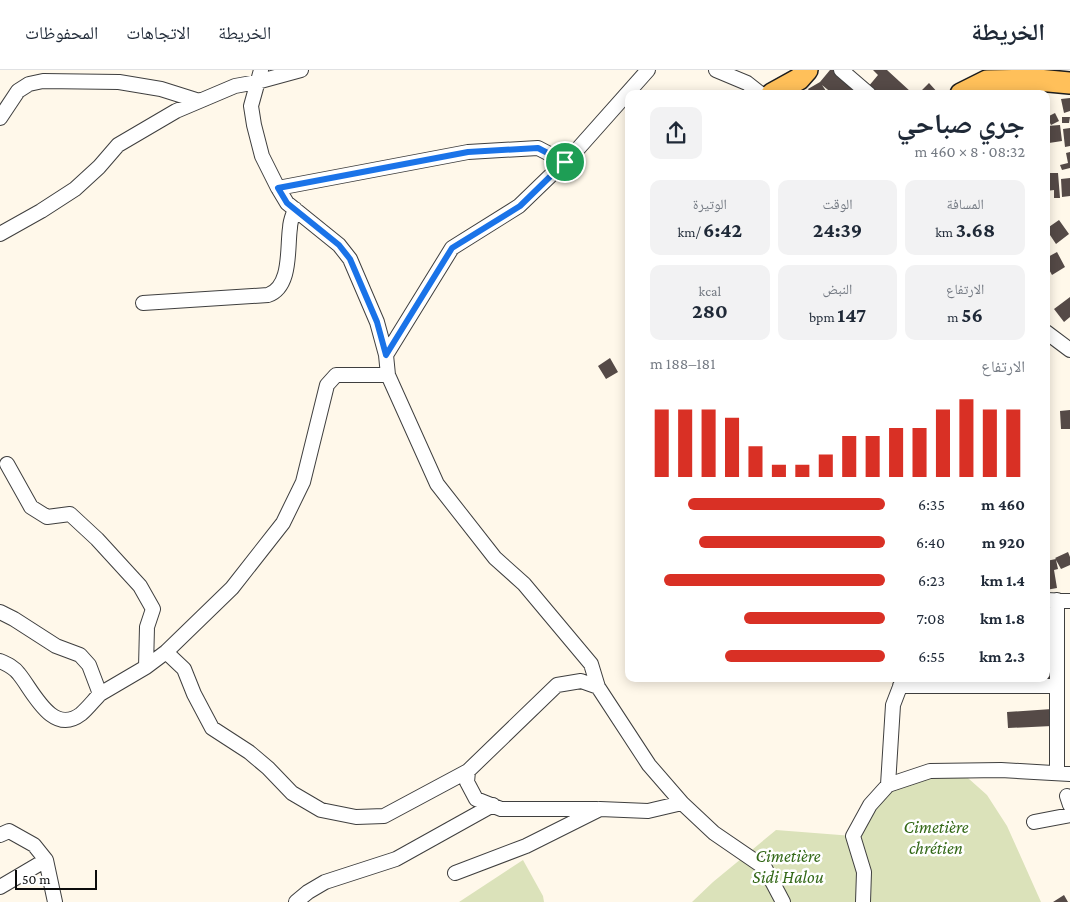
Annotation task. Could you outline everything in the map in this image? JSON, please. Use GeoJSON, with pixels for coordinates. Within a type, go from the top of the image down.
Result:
{"type":"FeatureCollection","features":[{"type":"Feature","properties":{"kind":"main road"},"geometry":{"type":"LineString","coordinates":[[777,90],[800,73]]}},
{"type":"Feature","properties":{"kind":"main road"},"geometry":{"type":"LineString","coordinates":[[969,90],[987,81],[1038,80],[1070,83]]}},
{"type":"Feature","properties":{"kind":"street"},"geometry":{"type":"LineString","coordinates":[[0,234],[41,211],[75,188],[99,167],[118,144],[176,111],[259,76],[301,70]]}},
{"type":"Feature","properties":{"kind":"street"},"geometry":{"type":"LineString","coordinates":[[630,90],[648,70]]}},
{"type":"Feature","properties":{"kind":"street"},"geometry":{"type":"LineString","coordinates":[[716,70],[747,83],[756,90]]}},
{"type":"Feature","properties":{"kind":"street"},"geometry":{"type":"LineString","coordinates":[[841,70],[864,90]]}},
{"type":"Feature","properties":{"kind":"street"},"geometry":{"type":"LineString","coordinates":[[259,76],[251,106],[262,156],[287,203],[339,245],[350,259],[377,322],[386,355],[388,375],[437,484],[495,558],[524,584],[591,664],[598,687],[649,765],[682,803],[714,833],[765,868],[783,902]]}},
{"type":"Feature","properties":{"kind":"street"},"geometry":{"type":"LineString","coordinates":[[0,118],[18,91],[29,84],[43,81],[119,82],[162,89],[199,101]]}},
{"type":"Feature","properties":{"kind":"street"},"geometry":{"type":"LineString","coordinates":[[386,355],[452,248],[520,206],[565,162],[625,95]]}},
{"type":"Feature","properties":{"kind":"street"},"geometry":{"type":"LineString","coordinates":[[278,188],[468,152],[538,148],[565,162]]}},
{"type":"Feature","properties":{"kind":"street"},"geometry":{"type":"LineString","coordinates":[[143,303],[268,295],[274,293],[283,279],[289,253],[289,229],[295,209]]}},
{"type":"Feature","properties":{"kind":"street"},"geometry":{"type":"LineString","coordinates":[[1050,335],[1070,350]]}},
{"type":"Feature","properties":{"kind":"street"},"geometry":{"type":"LineString","coordinates":[[0,661],[9,664],[18,673],[48,713],[62,719],[70,719],[81,714],[100,694],[146,667],[166,652],[232,588],[283,523],[303,482],[327,385],[336,375],[388,375]]}},
{"type":"Feature","properties":{"kind":"street"},"geometry":{"type":"LineString","coordinates":[[7,464],[31,507],[48,517],[70,514],[97,538],[140,586],[153,609],[147,627],[146,667]]}},
{"type":"Feature","properties":{"kind":"street"},"geometry":{"type":"LineString","coordinates":[[863,902],[864,872],[853,836],[870,805],[888,786],[930,771],[1001,770],[1063,773],[1064,724],[1057,686],[1064,666],[1058,600]]}},
{"type":"Feature","properties":{"kind":"street"},"geometry":{"type":"LineString","coordinates":[[0,612],[56,646],[80,655],[89,665],[100,694]]}},
{"type":"Feature","properties":{"kind":"street"},"geometry":{"type":"LineString","coordinates":[[166,652],[184,669],[194,694],[212,728],[249,752],[292,792],[320,810],[356,818],[384,816],[468,771],[556,685],[582,681],[598,687]]}},
{"type":"Feature","properties":{"kind":"street"},"geometry":{"type":"LineString","coordinates":[[888,786],[893,704],[902,682],[1057,686]]}},
{"type":"Feature","properties":{"kind":"street"},"geometry":{"type":"LineString","coordinates":[[468,771],[467,782],[476,799],[501,808],[648,811],[682,803]]}},
{"type":"Feature","properties":{"kind":"street"},"geometry":{"type":"LineString","coordinates":[[296,902],[325,882],[396,859],[493,805]]}},
{"type":"Feature","properties":{"kind":"street"},"geometry":{"type":"LineString","coordinates":[[455,872],[526,846],[600,809]]}},
{"type":"Feature","properties":{"kind":"street"},"geometry":{"type":"LineString","coordinates":[[1034,822],[1070,815]]}},
{"type":"Feature","properties":{"kind":"street"},"geometry":{"type":"LineString","coordinates":[[0,835],[9,831],[34,844],[46,860],[55,902]]}},
{"type":"Feature","properties":{"kind":"street"},"geometry":{"type":"LineString","coordinates":[[0,887],[46,860]]}},
{"type":"Feature","properties":{"kind":"green space","name":"Cimetière chrétien"},"geometry":{"type":"Polygon","coordinates":[[[959,770],[987,795],[1007,826],[1041,902],[692,902],[713,882],[776,830],[853,836],[888,785],[959,770]]]}},
{"type":"Feature","properties":{"kind":"green space"},"geometry":{"type":"Polygon","coordinates":[[[523,860],[543,896],[544,902],[459,902],[523,860]]]}},
{"type":"Feature","properties":{"kind":"building"},"geometry":{"type":"Polygon","coordinates":[[[830,70],[838,70],[856,85],[852,90],[828,90],[822,85],[825,90],[809,90],[820,82],[830,70]]]}},
{"type":"Feature","properties":{"kind":"building"},"geometry":{"type":"Polygon","coordinates":[[[873,70],[887,70],[909,90],[871,90],[868,87],[878,75],[873,70]]]}},
{"type":"Feature","properties":{"kind":"building"},"geometry":{"type":"Polygon","coordinates":[[[929,83],[935,90],[922,90],[929,83]]]}},
{"type":"Feature","properties":{"kind":"building"},"geometry":{"type":"Polygon","coordinates":[[[1070,98],[1070,111],[1064,113],[1061,99],[1070,98]]]}},
{"type":"Feature","properties":{"kind":"building"},"geometry":{"type":"Polygon","coordinates":[[[1055,113],[1059,121],[1051,125],[1050,116],[1055,113]]]}},
{"type":"Feature","properties":{"kind":"building"},"geometry":{"type":"Polygon","coordinates":[[[1062,117],[1070,117],[1069,123],[1062,123],[1062,117]]]}},
{"type":"Feature","properties":{"kind":"building"},"geometry":{"type":"Polygon","coordinates":[[[1060,125],[1062,141],[1050,143],[1050,126],[1060,125]]]}},
{"type":"Feature","properties":{"kind":"building"},"geometry":{"type":"Polygon","coordinates":[[[1070,128],[1070,146],[1065,147],[1063,129],[1070,128]]]}},
{"type":"Feature","properties":{"kind":"building"},"geometry":{"type":"Polygon","coordinates":[[[1070,152],[1070,168],[1062,170],[1060,165],[1068,163],[1066,153],[1070,152]]]}},
{"type":"Feature","properties":{"kind":"building"},"geometry":{"type":"Polygon","coordinates":[[[1050,173],[1058,173],[1060,198],[1054,198],[1054,190],[1050,190],[1050,173]]]}},
{"type":"Feature","properties":{"kind":"building"},"geometry":{"type":"Polygon","coordinates":[[[1070,178],[1070,196],[1062,197],[1061,179],[1070,178]]]}},
{"type":"Feature","properties":{"kind":"building"},"geometry":{"type":"Polygon","coordinates":[[[1059,220],[1069,234],[1056,244],[1050,235],[1050,226],[1059,220]]]}},
{"type":"Feature","properties":{"kind":"building"},"geometry":{"type":"Polygon","coordinates":[[[1057,252],[1065,267],[1052,275],[1050,271],[1050,256],[1057,252]]]}},
{"type":"Feature","properties":{"kind":"building"},"geometry":{"type":"Polygon","coordinates":[[[1070,297],[1070,317],[1064,322],[1054,309],[1070,297]]]}},
{"type":"Feature","properties":{"kind":"building"},"geometry":{"type":"Polygon","coordinates":[[[610,358],[618,372],[606,379],[598,366],[610,358]]]}},
{"type":"Feature","properties":{"kind":"building"},"geometry":{"type":"Polygon","coordinates":[[[1070,410],[1070,429],[1061,429],[1060,411],[1070,410]]]}},
{"type":"Feature","properties":{"kind":"building"},"geometry":{"type":"Polygon","coordinates":[[[1068,552],[1070,565],[1061,569],[1056,560],[1058,569],[1054,570],[1057,588],[1050,589],[1050,560],[1068,552]]]}},
{"type":"Feature","properties":{"kind":"building"},"geometry":{"type":"Polygon","coordinates":[[[1050,656],[1058,656],[1057,681],[1050,680],[1050,656]]]}},
{"type":"Feature","properties":{"kind":"building"},"geometry":{"type":"Polygon","coordinates":[[[1052,709],[1052,726],[1008,728],[1007,712],[1052,709]]]}},
{"type":"Feature","properties":{"kind":"building"},"geometry":{"type":"Polygon","coordinates":[[[1064,895],[1068,902],[1053,902],[1064,895]]]}},
{"type":"Feature","properties":{"kind":"route"},"geometry":{"type":"LineString","coordinates":[[538,148],[565,162],[520,206],[452,248],[386,355],[377,322],[350,259],[339,245],[287,203],[278,188],[468,152],[538,148]]}},
{"type":"Feature","properties":{"kind":"park label","name":"Cimetière Sidi Halou"},"geometry":{"type":"Point","coordinates":[788,866]}}]}
